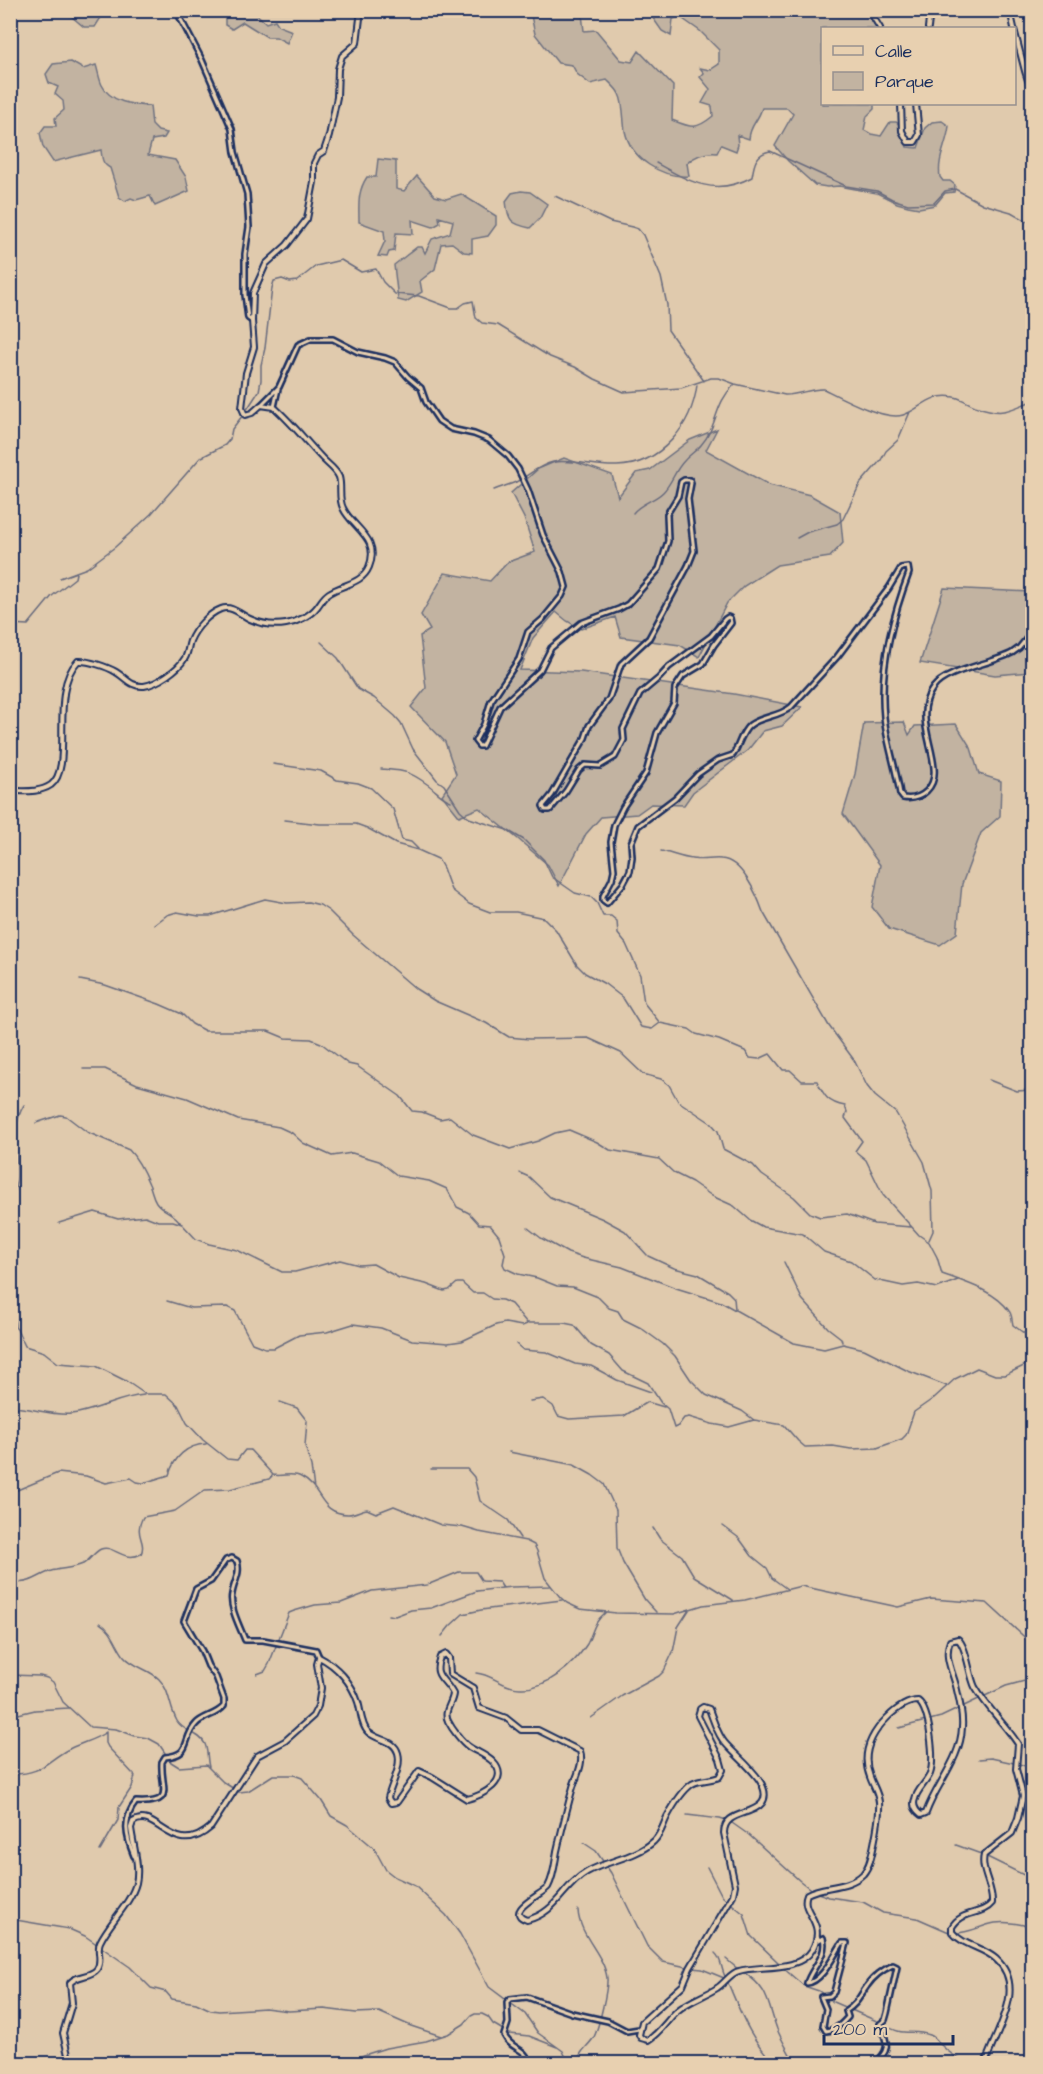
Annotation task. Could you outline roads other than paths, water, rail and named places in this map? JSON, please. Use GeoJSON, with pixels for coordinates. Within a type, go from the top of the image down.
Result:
{"type":"FeatureCollection","features":[{"type":"Feature","properties":{"kind":"street"},"geometry":{"type":"LineString","coordinates":[[176,10],[202,60],[232,129],[235,153],[247,194],[249,227],[245,254],[245,295],[248,318],[252,321]]}},
{"type":"Feature","properties":{"kind":"street"},"geometry":{"type":"LineString","coordinates":[[278,389],[245,416],[242,411],[246,373],[254,347],[253,293],[262,269],[287,245],[307,219],[314,182],[314,163],[318,155],[324,151],[329,136],[337,97],[338,69],[342,56],[357,43],[361,10]]}},
{"type":"Feature","properties":{"kind":"street"},"geometry":{"type":"LineString","coordinates":[[869,10],[879,27]]}},
{"type":"Feature","properties":{"kind":"street"},"geometry":{"type":"LineString","coordinates":[[928,27],[930,10]]}},
{"type":"Feature","properties":{"kind":"street"},"geometry":{"type":"LineString","coordinates":[[1010,10],[1014,27]]}},
{"type":"Feature","properties":{"kind":"street"},"geometry":{"type":"LineString","coordinates":[[1016,37],[1032,93]]}},
{"type":"Feature","properties":{"kind":"street"},"geometry":{"type":"LineString","coordinates":[[901,105],[902,131],[912,143],[919,135],[916,105]]}},
{"type":"Feature","properties":{"kind":"street"},"geometry":{"type":"LineString","coordinates":[[274,407],[278,389],[298,345],[311,339],[333,339],[357,352],[395,362],[421,388],[426,402],[439,421],[451,429],[489,440],[508,456],[518,469],[528,490],[543,535],[567,587],[543,619],[528,632],[519,659],[491,701],[484,724],[475,741],[479,746],[482,746],[500,707],[540,669],[551,648],[557,642],[581,623],[628,604],[659,570],[668,541],[667,514],[678,496],[681,483],[687,479],[692,483],[688,499],[694,551],[671,593],[657,626],[649,638],[621,664],[609,699],[589,726],[585,738],[552,795],[543,806],[545,810],[550,810],[585,765],[600,766],[615,757],[624,740],[622,729],[640,693],[669,667],[711,636],[725,619],[730,618],[731,623],[702,664],[679,680],[675,688],[671,710],[657,733],[646,773],[614,825],[611,842],[614,870],[603,896],[603,900],[607,903],[623,884],[630,871],[631,843],[638,826],[675,798],[698,774],[718,760],[733,755],[752,724],[782,713],[791,707],[837,657],[894,581],[901,568],[909,567],[909,573],[888,639],[882,689],[884,719],[900,794],[903,798],[920,796],[931,787],[934,770],[928,740],[925,704],[934,686],[949,676],[1012,653],[1032,632]]}},
{"type":"Feature","properties":{"kind":"street"},"geometry":{"type":"LineString","coordinates":[[10,791],[41,790],[56,780],[62,761],[62,704],[70,672],[78,661],[112,670],[131,683],[144,686],[151,684],[180,664],[186,655],[191,639],[201,625],[207,618],[223,608],[235,610],[258,622],[287,623],[305,616],[316,609],[326,596],[359,580],[366,573],[371,556],[369,541],[344,511],[340,498],[338,475],[274,407],[261,405]]}},
{"type":"Feature","properties":{"kind":"street"},"geometry":{"type":"LineString","coordinates":[[134,1856],[127,1835],[128,1817],[132,1808],[136,1802],[149,1804],[156,1802],[162,1796],[165,1783],[161,1768],[165,1757],[177,1756],[183,1752],[197,1722],[212,1716],[224,1706],[220,1686],[184,1621],[196,1589],[211,1581],[226,1560],[232,1558],[237,1561],[240,1569],[231,1595],[245,1640],[264,1640],[316,1650],[319,1657],[335,1668],[353,1690],[364,1726],[369,1732],[392,1744],[397,1750],[398,1763],[388,1798],[391,1803],[397,1802],[419,1771],[467,1799],[495,1785],[498,1779],[495,1764],[468,1746],[447,1718],[446,1713],[453,1697],[437,1671],[439,1660],[443,1655],[448,1655],[450,1674],[473,1688],[479,1708],[507,1718],[521,1730],[538,1730],[580,1751],[581,1760],[567,1808],[551,1880],[544,1892],[525,1902],[520,1909],[519,1914],[527,1920],[548,1910],[559,1901],[567,1888],[587,1872],[635,1853],[654,1841],[660,1834],[672,1808],[690,1785],[715,1779],[722,1774],[720,1759],[698,1716],[703,1707],[709,1709],[722,1739],[762,1785],[764,1798],[760,1805],[739,1814],[725,1825],[724,1833],[735,1885],[733,1895],[683,1984],[642,2022],[639,2029],[641,2038],[648,2040],[682,2007],[717,1988],[736,1971],[762,1969],[801,1960],[807,1956],[817,1936],[816,1924],[806,1906],[807,1894],[854,1880],[861,1875],[869,1862],[879,1805],[877,1791],[867,1765],[872,1736],[895,1710],[918,1701],[924,1707],[931,1744],[932,1766],[915,1798],[916,1811],[921,1815],[926,1813],[960,1741],[962,1728],[958,1692],[947,1657],[950,1641],[958,1639],[962,1644],[968,1669],[976,1688],[1018,1744],[1016,1769],[1023,1796],[1012,1833],[984,1855],[983,1868],[992,1903],[984,1910],[969,1913],[960,1918],[954,1922],[952,1927],[952,1932],[958,1939],[996,1959],[1006,1975],[1009,1988],[1008,2010],[985,2064]]}},
{"type":"Feature","properties":{"kind":"street"},"geometry":{"type":"LineString","coordinates":[[70,2064],[63,2033],[72,2003],[70,1983],[76,1977],[92,1974],[99,1965],[99,1943],[135,1886],[131,1828],[137,1820],[151,1821],[172,1836],[183,1839],[202,1835],[211,1827],[257,1756],[285,1741],[313,1716],[320,1696],[317,1664],[319,1657]]}},
{"type":"Feature","properties":{"kind":"street"},"geometry":{"type":"LineString","coordinates":[[817,1936],[819,1940],[823,1938],[825,1944],[807,1983],[814,1983],[822,1976],[842,1943],[847,1943],[834,1992],[830,1996],[821,1997],[826,2009],[823,2026],[826,2031],[842,2024],[848,2017],[846,2011],[857,2003],[870,1982],[888,1967],[893,1965],[897,1967],[885,2020],[879,2024],[887,2041],[887,2048],[885,2054],[874,2064]]}},
{"type":"Feature","properties":{"kind":"street"},"geometry":{"type":"LineString","coordinates":[[531,2064],[523,2050],[511,2046],[504,2035],[508,2023],[506,2005],[510,1999],[527,1997],[556,2008],[608,2021],[627,2031],[639,2029]]}},
{"type":"Feature","properties":{"kind":"waterway"},"geometry":{"type":"LineString","coordinates":[[656,163],[703,185],[726,186],[752,177],[758,157],[770,151],[846,186],[877,191],[908,204],[934,203],[945,191],[955,189],[983,204],[1011,212],[1032,224]]}},
{"type":"Feature","properties":{"kind":"waterway"},"geometry":{"type":"LineString","coordinates":[[555,196],[610,222],[638,229],[643,235],[661,277],[667,305],[668,330],[704,381]]}},
{"type":"Feature","properties":{"kind":"waterway"},"geometry":{"type":"LineString","coordinates":[[246,411],[259,391],[274,281],[282,279],[290,282],[297,281],[316,266],[341,260],[361,272],[376,269],[383,282],[395,294],[419,296],[451,308],[458,308],[473,301],[476,318],[482,323],[498,325],[550,357],[624,392],[681,388],[711,378],[719,378],[735,384],[785,395],[824,389],[863,408],[895,416],[909,413],[932,399],[946,396],[992,411],[1010,410],[1032,401]]}},
{"type":"Feature","properties":{"kind":"waterway"},"geometry":{"type":"LineString","coordinates":[[494,490],[516,482],[548,463],[569,462],[617,466],[647,459],[672,440],[681,428],[689,414],[697,385]]}},
{"type":"Feature","properties":{"kind":"waterway"},"geometry":{"type":"LineString","coordinates":[[633,513],[663,492],[681,465],[701,445],[711,430],[719,407],[734,385]]}},
{"type":"Feature","properties":{"kind":"waterway"},"geometry":{"type":"LineString","coordinates":[[797,538],[808,532],[837,524],[843,519],[860,484],[886,451],[898,440],[910,412]]}},
{"type":"Feature","properties":{"kind":"waterway"},"geometry":{"type":"LineString","coordinates":[[60,578],[87,568],[115,547],[151,514],[200,458],[225,445],[230,439],[232,429],[243,415]]}},
{"type":"Feature","properties":{"kind":"waterway"},"geometry":{"type":"LineString","coordinates":[[10,624],[28,625],[52,596],[75,578],[76,573]]}},
{"type":"Feature","properties":{"kind":"waterway"},"geometry":{"type":"LineString","coordinates":[[321,642],[338,658],[358,689],[374,698],[401,723],[413,749],[437,780],[444,785],[460,810],[469,818],[507,830],[524,840],[544,860],[552,877],[575,893],[591,897],[597,903],[603,916],[611,916],[617,921],[618,934],[626,944],[640,975],[644,1003],[660,1023],[689,1029],[696,1034],[719,1040],[745,1051],[750,1058],[759,1059],[770,1054],[783,1070],[790,1070],[802,1081],[817,1081],[827,1098],[845,1106],[847,1112],[845,1118],[862,1141],[855,1151],[866,1160],[883,1195],[919,1235],[929,1242],[942,1274],[979,1288],[1003,1304],[1011,1314],[1013,1325],[1025,1334],[1032,1359]]}},
{"type":"Feature","properties":{"kind":"waterway"},"geometry":{"type":"LineString","coordinates":[[273,764],[321,771],[337,780],[358,783],[371,788],[393,809],[402,840],[411,842],[418,849]]}},
{"type":"Feature","properties":{"kind":"waterway"},"geometry":{"type":"LineString","coordinates":[[381,769],[400,771],[415,776],[451,801]]}},
{"type":"Feature","properties":{"kind":"waterway"},"geometry":{"type":"LineString","coordinates":[[285,820],[320,824],[356,824],[396,844],[438,859],[451,890],[469,904],[490,912],[516,912],[544,918],[556,930],[577,965],[585,973],[605,984],[623,998],[641,1027],[652,1029],[660,1023]]}},
{"type":"Feature","properties":{"kind":"waterway"},"geometry":{"type":"LineString","coordinates":[[661,851],[700,860],[729,861],[736,865],[748,879],[763,912],[829,1026],[854,1060],[867,1086],[875,1096],[896,1113],[924,1162],[932,1191],[933,1231],[929,1240]]}},
{"type":"Feature","properties":{"kind":"waterway"},"geometry":{"type":"LineString","coordinates":[[154,925],[167,915],[177,912],[210,916],[265,899],[320,905],[416,989],[435,1001],[486,1023],[509,1037],[588,1038],[621,1053],[643,1074],[661,1079],[669,1085],[678,1101],[711,1123],[718,1131],[723,1149],[753,1165],[762,1175],[794,1197],[810,1213],[820,1217],[847,1214],[874,1224],[911,1227]]}},
{"type":"Feature","properties":{"kind":"waterway"},"geometry":{"type":"LineString","coordinates":[[80,980],[105,985],[159,1004],[182,1014],[192,1024],[205,1031],[268,1031],[285,1038],[311,1039],[321,1043],[348,1064],[357,1066],[400,1096],[412,1111],[440,1119],[450,1117],[473,1135],[510,1149],[569,1130],[610,1150],[659,1159],[674,1173],[712,1196],[734,1206],[750,1220],[763,1227],[803,1234],[824,1252],[851,1261],[875,1280],[903,1286],[918,1284],[937,1288],[958,1280]]}},
{"type":"Feature","properties":{"kind":"waterway"},"geometry":{"type":"LineString","coordinates":[[83,1069],[105,1069],[137,1084],[187,1098],[238,1120],[279,1127],[292,1133],[303,1143],[332,1156],[352,1153],[379,1161],[398,1176],[429,1181],[447,1189],[457,1207],[469,1213],[479,1224],[490,1225],[499,1236],[505,1254],[503,1264],[505,1268],[557,1286],[573,1287],[598,1297],[609,1308],[618,1311],[623,1319],[641,1328],[663,1344],[706,1395],[742,1411],[754,1420]]}},
{"type":"Feature","properties":{"kind":"waterway"},"geometry":{"type":"LineString","coordinates":[[989,1080],[1017,1091],[1032,1090]]}},
{"type":"Feature","properties":{"kind":"waterway"},"geometry":{"type":"LineString","coordinates":[[10,1200],[17,1179],[16,1129],[24,1105]]}},
{"type":"Feature","properties":{"kind":"waterway"},"geometry":{"type":"LineString","coordinates":[[36,1123],[60,1115],[66,1116],[87,1132],[129,1150],[143,1170],[156,1202],[176,1217],[181,1224]]}},
{"type":"Feature","properties":{"kind":"waterway"},"geometry":{"type":"LineString","coordinates":[[520,1173],[529,1177],[550,1197],[603,1219],[625,1231],[648,1256],[674,1268],[698,1274],[728,1292],[734,1298],[735,1309]]}},
{"type":"Feature","properties":{"kind":"waterway"},"geometry":{"type":"LineString","coordinates":[[59,1223],[95,1212],[118,1219],[145,1216],[158,1221],[173,1221],[182,1224],[196,1239],[237,1250],[282,1272],[295,1272],[340,1260],[359,1265],[373,1264],[399,1278],[444,1291],[457,1283],[462,1283],[473,1293],[483,1293],[492,1299],[511,1304],[527,1323],[574,1325],[591,1345],[609,1355],[623,1371],[648,1383],[661,1403],[668,1409],[674,1428],[684,1418],[689,1417],[729,1427],[754,1420],[784,1425],[805,1447],[877,1448],[902,1439],[906,1435],[914,1412],[955,1379],[977,1368],[995,1375],[1005,1375],[1032,1362]]}},
{"type":"Feature","properties":{"kind":"waterway"},"geometry":{"type":"LineString","coordinates":[[528,1228],[568,1253],[622,1267],[721,1302],[794,1343],[824,1349],[843,1344],[864,1349],[908,1371],[947,1386]]}},
{"type":"Feature","properties":{"kind":"waterway"},"geometry":{"type":"LineString","coordinates":[[784,1262],[802,1299],[828,1328],[841,1338],[842,1342]]}},
{"type":"Feature","properties":{"kind":"waterway"},"geometry":{"type":"LineString","coordinates":[[167,1301],[191,1308],[227,1307],[235,1311],[252,1343],[265,1348],[274,1348],[299,1335],[327,1332],[353,1324],[381,1328],[412,1340],[448,1343],[462,1341],[496,1325],[505,1323],[522,1326],[527,1324]]}},
{"type":"Feature","properties":{"kind":"waterway"},"geometry":{"type":"LineString","coordinates":[[10,1308],[14,1315],[15,1327]]}},
{"type":"Feature","properties":{"kind":"waterway"},"geometry":{"type":"LineString","coordinates":[[10,1323],[17,1329],[25,1346],[44,1352],[58,1363],[96,1366],[126,1381],[145,1394],[166,1394],[178,1405],[187,1423],[203,1440],[227,1459],[237,1460],[245,1450],[250,1450],[273,1475],[301,1477],[314,1487],[326,1505],[339,1513],[351,1514],[367,1509],[376,1513],[394,1506],[441,1525],[462,1527],[526,1541],[534,1545],[545,1578],[560,1597],[580,1609],[616,1613],[674,1614],[703,1605],[745,1600],[801,1586],[898,1607],[931,1599],[987,1603],[1032,1644]]}},
{"type":"Feature","properties":{"kind":"waterway"},"geometry":{"type":"LineString","coordinates":[[516,1344],[523,1350],[546,1352],[575,1364],[591,1366],[617,1380],[651,1392]]}},
{"type":"Feature","properties":{"kind":"waterway"},"geometry":{"type":"LineString","coordinates":[[10,1407],[71,1414],[144,1395]]}},
{"type":"Feature","properties":{"kind":"waterway"},"geometry":{"type":"LineString","coordinates":[[530,1401],[543,1399],[553,1406],[558,1416],[569,1419],[624,1416],[647,1402],[664,1407]]}},
{"type":"Feature","properties":{"kind":"waterway"},"geometry":{"type":"LineString","coordinates":[[280,1402],[297,1408],[307,1421],[305,1446],[314,1489]]}},
{"type":"Feature","properties":{"kind":"waterway"},"geometry":{"type":"LineString","coordinates":[[10,1493],[58,1473],[86,1476],[106,1483],[131,1478],[143,1483],[169,1475],[174,1463],[182,1453],[206,1444]]}},
{"type":"Feature","properties":{"kind":"waterway"},"geometry":{"type":"LineString","coordinates":[[509,1452],[574,1465],[604,1484],[616,1510],[617,1548],[623,1563],[645,1600],[656,1612]]}},
{"type":"Feature","properties":{"kind":"waterway"},"geometry":{"type":"LineString","coordinates":[[431,1469],[467,1469],[474,1477],[480,1501],[508,1520],[520,1538]]}},
{"type":"Feature","properties":{"kind":"waterway"},"geometry":{"type":"LineString","coordinates":[[10,1583],[27,1582],[52,1571],[80,1565],[105,1548],[129,1556],[141,1554],[139,1529],[143,1517],[175,1511],[205,1490],[230,1489],[269,1479],[272,1476]]}},
{"type":"Feature","properties":{"kind":"waterway"},"geometry":{"type":"LineString","coordinates":[[723,1526],[739,1538],[752,1556],[767,1568],[772,1578],[787,1589]]}},
{"type":"Feature","properties":{"kind":"waterway"},"geometry":{"type":"LineString","coordinates":[[653,1528],[660,1539],[682,1556],[694,1576],[733,1600]]}},
{"type":"Feature","properties":{"kind":"waterway"},"geometry":{"type":"LineString","coordinates":[[257,1674],[265,1671],[289,1613],[294,1611],[315,1605],[341,1603],[372,1591],[427,1585],[459,1572],[476,1572],[482,1581],[499,1582],[503,1588]]}},
{"type":"Feature","properties":{"kind":"waterway"},"geometry":{"type":"LineString","coordinates":[[388,1615],[395,1616],[411,1610],[431,1608],[477,1591],[550,1586]]}},
{"type":"Feature","properties":{"kind":"waterway"},"geometry":{"type":"LineString","coordinates":[[442,1636],[463,1614],[562,1600]]}},
{"type":"Feature","properties":{"kind":"waterway"},"geometry":{"type":"LineString","coordinates":[[591,1718],[664,1671],[673,1652],[678,1627],[689,1610]]}},
{"type":"Feature","properties":{"kind":"waterway"},"geometry":{"type":"LineString","coordinates":[[476,1673],[514,1687],[530,1688],[539,1685],[558,1675],[575,1660],[587,1644],[595,1624],[605,1613]]}},
{"type":"Feature","properties":{"kind":"waterway"},"geometry":{"type":"LineString","coordinates":[[100,1623],[108,1630],[128,1660],[163,1683],[177,1721],[205,1744],[209,1767]]}},
{"type":"Feature","properties":{"kind":"waterway"},"geometry":{"type":"LineString","coordinates":[[10,1675],[47,1678],[53,1682],[63,1702],[90,1727],[116,1729],[148,1738],[159,1744],[171,1762],[179,1767],[206,1765],[223,1782],[239,1792],[248,1791],[273,1775],[294,1775],[302,1778],[331,1816],[347,1825],[374,1848],[386,1870],[415,1886],[446,1915],[460,1934],[489,1987],[525,2014],[538,2033],[563,2051],[569,2064]]}},
{"type":"Feature","properties":{"kind":"waterway"},"geometry":{"type":"LineString","coordinates":[[899,1728],[941,1717],[1006,1686],[1032,1679]]}},
{"type":"Feature","properties":{"kind":"waterway"},"geometry":{"type":"LineString","coordinates":[[10,1716],[35,1710],[69,1708]]}},
{"type":"Feature","properties":{"kind":"waterway"},"geometry":{"type":"LineString","coordinates":[[10,1774],[21,1774],[38,1769],[71,1748],[106,1732]]}},
{"type":"Feature","properties":{"kind":"waterway"},"geometry":{"type":"LineString","coordinates":[[100,1851],[118,1820],[119,1807],[132,1787],[135,1776],[108,1747],[106,1732]]}},
{"type":"Feature","properties":{"kind":"waterway"},"geometry":{"type":"LineString","coordinates":[[979,1759],[991,1758],[1014,1763]]}},
{"type":"Feature","properties":{"kind":"waterway"},"geometry":{"type":"LineString","coordinates":[[1019,1764],[1032,1768]]}},
{"type":"Feature","properties":{"kind":"waterway"},"geometry":{"type":"LineString","coordinates":[[687,1815],[720,1819],[732,1823],[813,1891]]}},
{"type":"Feature","properties":{"kind":"waterway"},"geometry":{"type":"LineString","coordinates":[[584,1843],[596,1851],[611,1873],[647,1946],[663,1962],[687,1967]]}},
{"type":"Feature","properties":{"kind":"waterway"},"geometry":{"type":"LineString","coordinates":[[956,1845],[981,1854],[1032,1879]]}},
{"type":"Feature","properties":{"kind":"waterway"},"geometry":{"type":"LineString","coordinates":[[707,1867],[722,1896],[744,1914],[751,1936],[780,1964]]}},
{"type":"Feature","properties":{"kind":"waterway"},"geometry":{"type":"LineString","coordinates":[[818,1893],[863,1902],[883,1913],[917,1918],[949,1932]]}},
{"type":"Feature","properties":{"kind":"waterway"},"geometry":{"type":"LineString","coordinates":[[577,2064],[596,2032],[607,1983],[605,1969],[587,1937],[579,1919],[578,1910]]}},
{"type":"Feature","properties":{"kind":"waterway"},"geometry":{"type":"LineString","coordinates":[[10,1919],[69,1929],[85,1936],[130,1967],[151,1988],[166,1992],[172,1999],[196,2003],[211,2010],[265,2008],[289,2011],[324,2009],[356,2013],[379,2012],[441,2036]]}},
{"type":"Feature","properties":{"kind":"waterway"},"geometry":{"type":"LineString","coordinates":[[954,1933],[1000,1922],[1032,1927]]}},
{"type":"Feature","properties":{"kind":"waterway"},"geometry":{"type":"LineString","coordinates":[[715,1953],[751,2033],[776,2064]]}},
{"type":"Feature","properties":{"kind":"waterway"},"geometry":{"type":"LineString","coordinates":[[726,1959],[739,1970]]}},
{"type":"Feature","properties":{"kind":"waterway"},"geometry":{"type":"LineString","coordinates":[[692,1968],[702,1969],[724,1978]]}},
{"type":"Feature","properties":{"kind":"waterway"},"geometry":{"type":"LineString","coordinates":[[783,1968],[804,1986],[819,1991],[833,2002],[879,2022]]}},
{"type":"Feature","properties":{"kind":"waterway"},"geometry":{"type":"LineString","coordinates":[[743,1972],[752,1978],[763,1991],[777,2029],[795,2064]]}},
{"type":"Feature","properties":{"kind":"waterway"},"geometry":{"type":"LineString","coordinates":[[345,2064],[386,2048],[426,2041],[448,2034],[475,2014],[488,2017],[493,2024],[510,2034],[529,2036],[557,2047]]}},
{"type":"Feature","properties":{"kind":"waterway"},"geometry":{"type":"LineString","coordinates":[[884,2024],[897,2031],[924,2033],[932,2036],[950,2053],[968,2064]]}}]}
